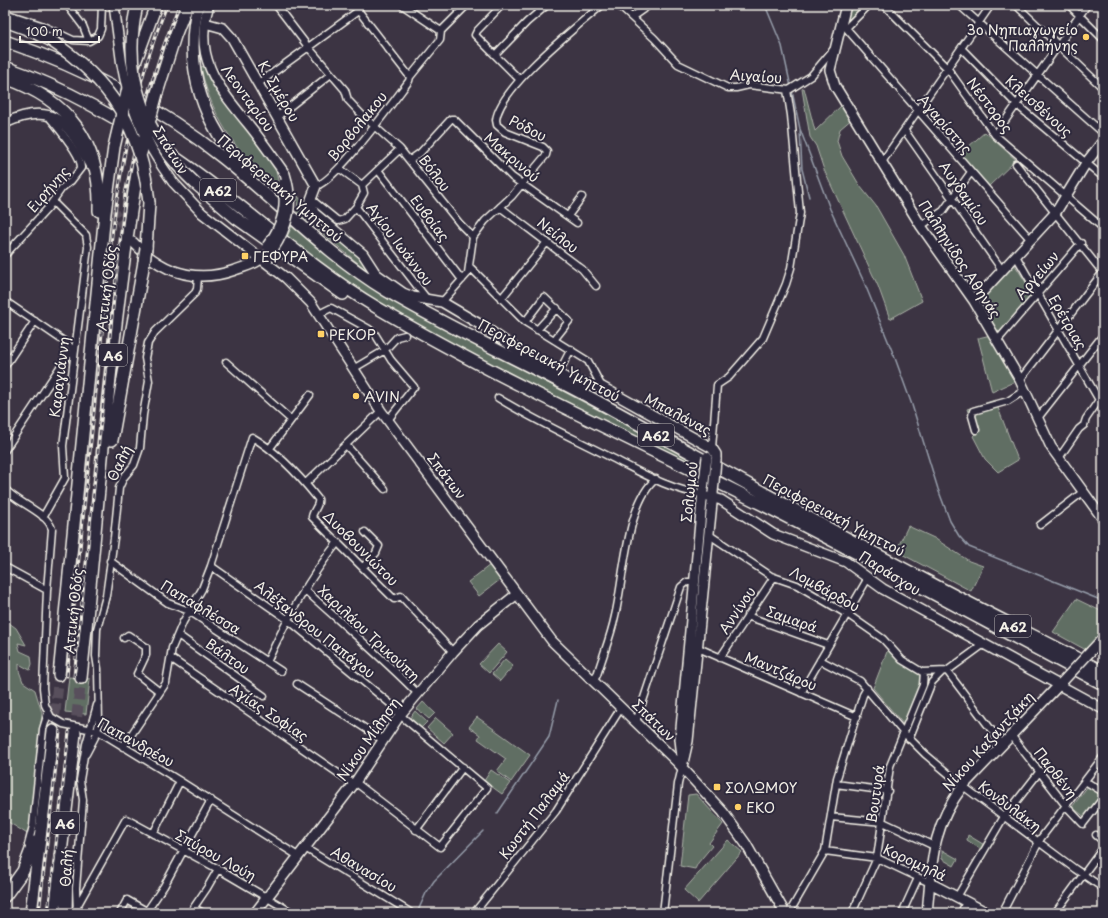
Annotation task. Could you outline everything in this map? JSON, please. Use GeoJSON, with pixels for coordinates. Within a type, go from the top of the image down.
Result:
{"type":"FeatureCollection","features":[{"type":"Feature","properties":{"kind":"highway"},"geometry":{"type":"LineString","coordinates":[[137,5],[134,22],[132,56],[134,74],[142,107],[150,127],[159,143],[175,164],[236,218],[330,286],[407,328],[420,332]]}},
{"type":"Feature","properties":{"kind":"highway","name":"Αττική Οδός"},"geometry":{"type":"LineString","coordinates":[[59,675],[95,313],[114,147],[130,80],[156,5]]}},
{"type":"Feature","properties":{"kind":"highway","name":"Αττική Οδός"},"geometry":{"type":"LineString","coordinates":[[81,678],[117,316],[129,218],[141,153],[157,93],[175,36],[187,5]]}},
{"type":"Feature","properties":{"kind":"highway"},"geometry":{"type":"LineString","coordinates":[[198,5],[193,37],[193,56],[198,90],[211,120],[225,144],[238,162],[335,254]]}},
{"type":"Feature","properties":{"kind":"highway"},"geometry":{"type":"LineString","coordinates":[[5,21],[50,40],[71,54],[101,82],[126,118],[143,162],[149,203],[146,248],[113,434],[103,508],[93,559]]}},
{"type":"Feature","properties":{"kind":"highway","name":"Περιφερειακή Υμηττού"},"geometry":{"type":"LineString","coordinates":[[5,41],[69,65],[110,84],[159,113],[224,159],[335,254],[383,288],[431,316],[600,403],[730,476],[929,582],[1103,672]]}},
{"type":"Feature","properties":{"kind":"highway","name":"Περιφερειακή Υμηττού"},"geometry":{"type":"LineString","coordinates":[[5,68],[71,95],[150,141],[185,164],[317,267],[373,305],[420,332],[503,377],[755,501],[1103,684]]}},
{"type":"Feature","properties":{"kind":"highway"},"geometry":{"type":"LineString","coordinates":[[5,78],[32,88],[58,106],[77,127],[92,156],[98,179],[100,200],[94,286],[95,313]]}},
{"type":"Feature","properties":{"kind":"highway","name":"Α6"},"geometry":{"type":"LineString","coordinates":[[31,913],[53,731]]}},
{"type":"Feature","properties":{"kind":"highway","name":"Α6"},"geometry":{"type":"LineString","coordinates":[[54,913],[75,733],[74,776],[67,862],[66,913]]}},
{"type":"Feature","properties":{"kind":"highway"},"geometry":{"type":"LineString","coordinates":[[5,896],[21,875],[30,855],[48,775]]}},
{"type":"Feature","properties":{"kind":"street"},"geometry":{"type":"LineString","coordinates":[[67,5],[83,26],[89,41]]}},
{"type":"Feature","properties":{"kind":"street"},"geometry":{"type":"LineString","coordinates":[[5,13],[41,25],[74,40],[89,41],[98,36],[101,30],[102,5]]}},
{"type":"Feature","properties":{"kind":"street","name":"Σπάτων"},"geometry":{"type":"LineString","coordinates":[[114,5],[123,73],[134,112],[150,147],[173,182],[202,213],[296,287],[319,314],[381,411],[552,641],[593,682],[682,764],[735,827],[785,913]]}},
{"type":"Feature","properties":{"kind":"street","name":"Σπάτων"},"geometry":{"type":"LineString","coordinates":[[119,5],[119,42]]}},
{"type":"Feature","properties":{"kind":"street","name":"Λεονταρίου"},"geometry":{"type":"LineString","coordinates":[[133,242],[142,252],[162,265],[178,272],[198,277],[215,275],[253,265],[284,230],[289,213],[290,196],[282,174],[273,157],[226,96],[212,73],[205,54],[203,42],[209,5]]}},
{"type":"Feature","properties":{"kind":"street","name":"Βόλου"},"geometry":{"type":"LineString","coordinates":[[276,5],[309,48],[345,90],[348,100],[400,149],[447,208],[473,237]]}},
{"type":"Feature","properties":{"kind":"street"},"geometry":{"type":"LineString","coordinates":[[354,5],[409,76]]}},
{"type":"Feature","properties":{"kind":"street"},"geometry":{"type":"LineString","coordinates":[[402,5],[441,31],[445,29],[467,5]]}},
{"type":"Feature","properties":{"kind":"street"},"geometry":{"type":"LineString","coordinates":[[502,5],[475,35],[519,79]]}},
{"type":"Feature","properties":{"kind":"street"},"geometry":{"type":"LineString","coordinates":[[495,56],[527,22],[547,5]]}},
{"type":"Feature","properties":{"kind":"street","name":"Ρόδου"},"geometry":{"type":"LineString","coordinates":[[442,302],[462,280],[470,267],[470,251],[473,237],[485,221],[522,184],[547,152],[536,143],[505,132],[497,125],[496,120],[498,107],[519,79],[602,5]]}},
{"type":"Feature","properties":{"kind":"street","name":"Αιγαίου"},"geometry":{"type":"LineString","coordinates":[[618,5],[654,38],[678,64],[714,83],[728,88],[749,85],[788,90],[802,83],[811,76],[834,49]]}},
{"type":"Feature","properties":{"kind":"street"},"geometry":{"type":"LineString","coordinates":[[632,18],[649,5]]}},
{"type":"Feature","properties":{"kind":"street","name":"Παλληνίδος Αθηνάς"},"geometry":{"type":"LineString","coordinates":[[846,5],[843,27],[834,49],[830,70],[835,86],[921,226],[974,301],[1020,380],[1051,447],[1103,519]]}},
{"type":"Feature","properties":{"kind":"street"},"geometry":{"type":"LineString","coordinates":[[843,27],[869,5]]}},
{"type":"Feature","properties":{"kind":"street","name":"Νέστορος"},"geometry":{"type":"LineString","coordinates":[[884,5],[948,69],[995,135],[1103,228]]}},
{"type":"Feature","properties":{"kind":"street"},"geometry":{"type":"LineString","coordinates":[[959,5],[1103,133]]}},
{"type":"Feature","properties":{"kind":"street"},"geometry":{"type":"LineString","coordinates":[[882,162],[905,131],[991,5]]}},
{"type":"Feature","properties":{"kind":"street"},"geometry":{"type":"LineString","coordinates":[[1016,5],[1103,88]]}},
{"type":"Feature","properties":{"kind":"street"},"geometry":{"type":"LineString","coordinates":[[1069,5],[1103,39]]}},
{"type":"Feature","properties":{"kind":"street"},"geometry":{"type":"LineString","coordinates":[[995,135],[1087,5]]}},
{"type":"Feature","properties":{"kind":"street"},"geometry":{"type":"LineString","coordinates":[[259,83],[358,11]]}},
{"type":"Feature","properties":{"kind":"street","name":"Κ. Σμέρου"},"geometry":{"type":"LineString","coordinates":[[205,23],[227,31],[278,116],[316,186]]}},
{"type":"Feature","properties":{"kind":"street","name":"Αγαρίστης"},"geometry":{"type":"LineString","coordinates":[[843,27],[1031,240]]}},
{"type":"Feature","properties":{"kind":"street","name":"Βορβολακου"},"geometry":{"type":"LineString","coordinates":[[316,186],[321,185],[339,168],[374,126],[409,81],[409,76],[440,40],[441,31]]}},
{"type":"Feature","properties":{"kind":"street","name":"Κλεισθένους"},"geometry":{"type":"LineString","coordinates":[[962,48],[1017,105],[1103,177]]}},
{"type":"Feature","properties":{"kind":"street"},"geometry":{"type":"LineString","coordinates":[[278,116],[331,74]]}},
{"type":"Feature","properties":{"kind":"street"},"geometry":{"type":"LineString","coordinates":[[712,448],[717,385],[729,377],[763,338],[786,284],[790,268],[800,213],[788,90]]}},
{"type":"Feature","properties":{"kind":"street"},"geometry":{"type":"LineString","coordinates":[[5,123],[27,115],[47,115],[58,120],[68,128],[90,165]]}},
{"type":"Feature","properties":{"kind":"street","name":"Ειρήνης"},"geometry":{"type":"LineString","coordinates":[[5,255],[53,202],[62,188],[79,171],[81,165],[63,134],[47,115]]}},
{"type":"Feature","properties":{"kind":"street","name":"Μακρινού"},"geometry":{"type":"LineString","coordinates":[[410,160],[420,153],[451,119],[454,119],[497,163],[522,184],[577,223]]}},
{"type":"Feature","properties":{"kind":"street","name":"Αυγδαμίου"},"geometry":{"type":"LineString","coordinates":[[905,131],[1002,270]]}},
{"type":"Feature","properties":{"kind":"street"},"geometry":{"type":"LineString","coordinates":[[974,301],[1056,212],[1086,163],[1103,141]]}},
{"type":"Feature","properties":{"kind":"street"},"geometry":{"type":"LineString","coordinates":[[362,185],[400,149]]}},
{"type":"Feature","properties":{"kind":"street"},"geometry":{"type":"LineString","coordinates":[[1016,164],[1081,243],[1103,273],[1058,329],[1020,380]]}},
{"type":"Feature","properties":{"kind":"street","name":"Αγίου Ιωάννου"},"geometry":{"type":"LineString","coordinates":[[339,168],[362,185],[364,193],[356,207],[427,299]]}},
{"type":"Feature","properties":{"kind":"street","name":"Ευβοίας"},"geometry":{"type":"LineString","coordinates":[[378,170],[462,280]]}},
{"type":"Feature","properties":{"kind":"street"},"geometry":{"type":"LineString","coordinates":[[921,226],[943,211],[971,172]]}},
{"type":"Feature","properties":{"kind":"street"},"geometry":{"type":"LineString","coordinates":[[316,186],[311,199],[338,221],[345,219],[356,207]]}},
{"type":"Feature","properties":{"kind":"street"},"geometry":{"type":"LineString","coordinates":[[568,216],[582,196]]}},
{"type":"Feature","properties":{"kind":"street","name":"Μπαλάνας"},"geometry":{"type":"LineString","coordinates":[[311,199],[311,207],[314,213],[364,254],[376,274],[402,293],[413,297],[442,302],[486,328],[526,356],[558,374],[575,382],[602,387],[712,448]]}},
{"type":"Feature","properties":{"kind":"street","name":"Καραγιάννη"},"geometry":{"type":"LineString","coordinates":[[43,517],[65,478],[63,446],[88,247],[86,235],[53,202]]}},
{"type":"Feature","properties":{"kind":"street","name":"Νείλου"},"geometry":{"type":"LineString","coordinates":[[500,207],[582,269],[596,286]]}},
{"type":"Feature","properties":{"kind":"street"},"geometry":{"type":"LineString","coordinates":[[501,299],[547,242]]}},
{"type":"Feature","properties":{"kind":"street","name":"Αργείων"},"geometry":{"type":"LineString","coordinates":[[997,341],[1081,243]]}},
{"type":"Feature","properties":{"kind":"street","name":"Ερέτριας"},"geometry":{"type":"LineString","coordinates":[[1016,256],[1099,400]]}},
{"type":"Feature","properties":{"kind":"street"},"geometry":{"type":"LineString","coordinates":[[470,267],[525,322],[571,349],[588,361],[602,387]]}},
{"type":"Feature","properties":{"kind":"street","name":"Θαλή"},"geometry":{"type":"LineString","coordinates":[[86,754],[98,731],[97,629],[104,607],[119,488],[124,477],[134,465],[140,448],[143,415],[149,382],[145,358],[148,343],[155,332],[169,317],[195,293],[198,289],[198,277]]}},
{"type":"Feature","properties":{"kind":"street"},"geometry":{"type":"LineString","coordinates":[[525,322],[544,297],[569,321],[554,340]]}},
{"type":"Feature","properties":{"kind":"street"},"geometry":{"type":"LineString","coordinates":[[5,301],[68,344],[74,352],[68,355],[5,450]]}},
{"type":"Feature","properties":{"kind":"street"},"geometry":{"type":"LineString","coordinates":[[319,314],[328,308],[334,309],[369,329],[375,334],[391,360],[414,387],[388,420]]}},
{"type":"Feature","properties":{"kind":"street"},"geometry":{"type":"LineString","coordinates":[[537,330],[557,308]]}},
{"type":"Feature","properties":{"kind":"street"},"geometry":{"type":"LineString","coordinates":[[5,366],[35,321]]}},
{"type":"Feature","properties":{"kind":"street"},"geometry":{"type":"LineString","coordinates":[[353,369],[385,350],[397,337],[404,335]]}},
{"type":"Feature","properties":{"kind":"street"},"geometry":{"type":"LineString","coordinates":[[1038,418],[1103,335]]}},
{"type":"Feature","properties":{"kind":"street"},"geometry":{"type":"LineString","coordinates":[[558,374],[571,349]]}},
{"type":"Feature","properties":{"kind":"street"},"geometry":{"type":"LineString","coordinates":[[226,362],[290,419]]}},
{"type":"Feature","properties":{"kind":"street"},"geometry":{"type":"LineString","coordinates":[[976,430],[972,416],[973,411],[1008,401],[1025,390]]}},
{"type":"Feature","properties":{"kind":"street"},"geometry":{"type":"LineString","coordinates":[[1059,458],[1079,428],[1084,425],[1086,419],[1103,394]]}},
{"type":"Feature","properties":{"kind":"street"},"geometry":{"type":"LineString","coordinates":[[270,448],[290,419],[310,395]]}},
{"type":"Feature","properties":{"kind":"street"},"geometry":{"type":"LineString","coordinates":[[498,398],[545,426],[656,479],[692,493],[703,492]]}},
{"type":"Feature","properties":{"kind":"street"},"geometry":{"type":"LineString","coordinates":[[306,483],[381,411]]}},
{"type":"Feature","properties":{"kind":"street","name":"Δυοβουνιώτου"},"geometry":{"type":"LineString","coordinates":[[212,566],[252,438],[270,448],[306,483],[319,502],[312,517],[394,599],[402,596],[453,652]]}},
{"type":"Feature","properties":{"kind":"street"},"geometry":{"type":"LineString","coordinates":[[346,445],[384,489]]}},
{"type":"Feature","properties":{"kind":"street","name":"Σολωμού"},"geometry":{"type":"LineString","coordinates":[[682,764],[688,741],[696,648],[713,494],[712,459],[708,451],[712,448]]}},
{"type":"Feature","properties":{"kind":"street","name":"Σολωμού"},"geometry":{"type":"LineString","coordinates":[[682,764],[680,739],[694,582],[703,492],[712,459]]}},
{"type":"Feature","properties":{"kind":"street"},"geometry":{"type":"LineString","coordinates":[[593,682],[597,675],[615,616],[630,533],[644,492],[656,479]]}},
{"type":"Feature","properties":{"kind":"street"},"geometry":{"type":"LineString","coordinates":[[5,489],[10,495],[43,517],[51,526],[52,533],[47,590],[43,688],[43,696],[48,712],[43,729],[31,836],[20,864],[5,888]]}},
{"type":"Feature","properties":{"kind":"street"},"geometry":{"type":"LineString","coordinates":[[1040,526],[1084,491]]}},
{"type":"Feature","properties":{"kind":"street","name":"Παράσχου"},"geometry":{"type":"LineString","coordinates":[[703,492],[713,494],[765,529],[792,542],[842,560],[891,593],[984,644],[1061,682],[1103,709]]}},
{"type":"Feature","properties":{"kind":"street"},"geometry":{"type":"LineString","coordinates":[[363,567],[379,549],[377,543],[365,532]]}},
{"type":"Feature","properties":{"kind":"street","name":"Λομβάρδου"},"geometry":{"type":"LineString","coordinates":[[708,534],[774,577],[803,588],[846,614],[883,639],[904,662],[924,675]]}},
{"type":"Feature","properties":{"kind":"street"},"geometry":{"type":"LineString","coordinates":[[267,662],[287,619],[304,589],[318,567],[338,542]]}},
{"type":"Feature","properties":{"kind":"street","name":"Παπαφλέσσα"},"geometry":{"type":"LineString","coordinates":[[110,561],[168,603],[189,611],[280,671]]}},
{"type":"Feature","properties":{"kind":"street"},"geometry":{"type":"LineString","coordinates":[[123,747],[166,682],[172,659],[172,648],[212,566]]}},
{"type":"Feature","properties":{"kind":"street","name":"Αλέξανδρου Παπάγου"},"geometry":{"type":"LineString","coordinates":[[212,566],[287,619],[394,706],[400,715],[487,786],[487,788],[440,847]]}},
{"type":"Feature","properties":{"kind":"street"},"geometry":{"type":"LineString","coordinates":[[5,567],[47,590]]}},
{"type":"Feature","properties":{"kind":"street","name":"Αννίνου"},"geometry":{"type":"LineString","coordinates":[[720,658],[774,577]]}},
{"type":"Feature","properties":{"kind":"street"},"geometry":{"type":"LineString","coordinates":[[801,693],[868,578]]}},
{"type":"Feature","properties":{"kind":"street"},"geometry":{"type":"LineString","coordinates":[[636,722],[681,588],[687,582],[694,582]]}},
{"type":"Feature","properties":{"kind":"street","name":"Χαριλάου Τρικούπη"},"geometry":{"type":"LineString","coordinates":[[304,589],[360,642],[395,671],[418,694]]}},
{"type":"Feature","properties":{"kind":"street","name":"Νίκου Μίληση"},"geometry":{"type":"LineString","coordinates":[[255,913],[354,783],[400,715],[453,652],[478,625],[517,594]]}},
{"type":"Feature","properties":{"kind":"street","name":"Σαμαρά"},"geometry":{"type":"LineString","coordinates":[[747,616],[828,645]]}},
{"type":"Feature","properties":{"kind":"street"},"geometry":{"type":"LineString","coordinates":[[124,638],[128,635],[146,647],[146,655],[137,674],[160,692]]}},
{"type":"Feature","properties":{"kind":"street","name":"Βάλτου"},"geometry":{"type":"LineString","coordinates":[[178,635],[264,696]]}},
{"type":"Feature","properties":{"kind":"street","name":"Νίκου Καζαντζάκη"},"geometry":{"type":"LineString","coordinates":[[927,913],[934,846],[944,815],[963,786],[1103,638]]}},
{"type":"Feature","properties":{"kind":"street"},"geometry":{"type":"LineString","coordinates":[[909,739],[932,682],[945,671],[984,644]]}},
{"type":"Feature","properties":{"kind":"street","name":"Μαντζάρου"},"geometry":{"type":"LineString","coordinates":[[696,648],[857,716]]}},
{"type":"Feature","properties":{"kind":"street","name":"Αγίας Σοφίας"},"geometry":{"type":"LineString","coordinates":[[172,659],[354,783],[440,847]]}},
{"type":"Feature","properties":{"kind":"street","name":"Κονδυλάκη"},"geometry":{"type":"LineString","coordinates":[[820,660],[860,681],[868,688],[909,739],[963,786],[1103,888]]}},
{"type":"Feature","properties":{"kind":"street"},"geometry":{"type":"LineString","coordinates":[[924,675],[945,671]]}},
{"type":"Feature","properties":{"kind":"street"},"geometry":{"type":"LineString","coordinates":[[945,671],[1002,744]]}},
{"type":"Feature","properties":{"kind":"street"},"geometry":{"type":"LineString","coordinates":[[924,675],[932,682]]}},
{"type":"Feature","properties":{"kind":"street","name":"Βουτυρά"},"geometry":{"type":"LineString","coordinates":[[852,913],[877,858],[884,822],[891,762],[924,675]]}},
{"type":"Feature","properties":{"kind":"street"},"geometry":{"type":"LineString","coordinates":[[297,684],[383,740]]}},
{"type":"Feature","properties":{"kind":"street"},"geometry":{"type":"LineString","coordinates":[[789,913],[826,851],[836,784],[863,696],[868,688]]}},
{"type":"Feature","properties":{"kind":"street","name":"Θαλή"},"geometry":{"type":"LineString","coordinates":[[77,910],[76,888],[83,800],[80,780],[90,729],[97,704]]}},
{"type":"Feature","properties":{"kind":"street","name":"Κωστή Παλαμά"},"geometry":{"type":"LineString","coordinates":[[474,913],[556,811],[621,708]]}},
{"type":"Feature","properties":{"kind":"street","name":"Παπανδρέου"},"geometry":{"type":"LineString","coordinates":[[48,712],[54,720],[63,724],[98,731],[211,800],[298,856]]}},
{"type":"Feature","properties":{"kind":"street","name":"Παρθένη"},"geometry":{"type":"LineString","coordinates":[[1011,735],[1066,806],[1083,824],[1103,798]]}},
{"type":"Feature","properties":{"kind":"street"},"geometry":{"type":"LineString","coordinates":[[1002,913],[1039,842],[1103,757]]}},
{"type":"Feature","properties":{"kind":"street"},"geometry":{"type":"LineString","coordinates":[[663,913],[678,784],[682,764]]}},
{"type":"Feature","properties":{"kind":"street"},"geometry":{"type":"LineString","coordinates":[[416,830],[463,767]]}},
{"type":"Feature","properties":{"kind":"street"},"geometry":{"type":"LineString","coordinates":[[957,897],[1004,817],[1040,771]]}},
{"type":"Feature","properties":{"kind":"street"},"geometry":{"type":"LineString","coordinates":[[153,834],[180,781]]}},
{"type":"Feature","properties":{"kind":"street"},"geometry":{"type":"LineString","coordinates":[[1085,781],[1103,792]]}},
{"type":"Feature","properties":{"kind":"street"},"geometry":{"type":"LineString","coordinates":[[836,784],[888,791]]}},
{"type":"Feature","properties":{"kind":"street"},"geometry":{"type":"LineString","coordinates":[[120,913],[127,900],[149,912],[211,800]]}},
{"type":"Feature","properties":{"kind":"street"},"geometry":{"type":"LineString","coordinates":[[831,817],[884,822],[934,846]]}},
{"type":"Feature","properties":{"kind":"street","name":"Σπύρου Λούη"},"geometry":{"type":"LineString","coordinates":[[77,910],[126,819],[218,868],[293,913]]}},
{"type":"Feature","properties":{"kind":"street"},"geometry":{"type":"LineString","coordinates":[[1096,836],[1103,841]]}},
{"type":"Feature","properties":{"kind":"street","name":"Αθανασίου"},"geometry":{"type":"LineString","coordinates":[[305,848],[410,912]]}},
{"type":"Feature","properties":{"kind":"street"},"geometry":{"type":"LineString","coordinates":[[1055,913],[1082,874],[1103,848]]}},
{"type":"Feature","properties":{"kind":"street","name":"Κορομηλά"},"geometry":{"type":"LineString","coordinates":[[826,851],[877,858],[988,913]]}},
{"type":"Feature","properties":{"kind":"street"},"geometry":{"type":"LineString","coordinates":[[202,913],[192,910],[218,868]]}},
{"type":"Feature","properties":{"kind":"street"},"geometry":{"type":"LineString","coordinates":[[902,913],[918,878]]}},
{"type":"Feature","properties":{"kind":"street"},"geometry":{"type":"LineString","coordinates":[[961,913],[966,902]]}},
{"type":"Feature","properties":{"kind":"street"},"geometry":{"type":"LineString","coordinates":[[77,910],[85,913]]}},
{"type":"Feature","properties":{"kind":"green space"},"geometry":{"type":"Polygon","coordinates":[[[850,5],[864,5],[847,20],[850,5]]]}},
{"type":"Feature","properties":{"kind":"green space"},"geometry":{"type":"Polygon","coordinates":[[[208,65],[275,167],[282,198],[255,169],[231,139],[221,123],[206,87],[201,67],[208,65]]]}},
{"type":"Feature","properties":{"kind":"green space"},"geometry":{"type":"Polygon","coordinates":[[[804,88],[815,131],[843,104],[853,118],[840,129],[837,141],[842,156],[860,186],[876,206],[904,255],[922,301],[890,319],[878,286],[824,170],[816,146],[810,137],[802,89],[804,88]]]}},
{"type":"Feature","properties":{"kind":"green space"},"geometry":{"type":"Polygon","coordinates":[[[985,132],[1016,160],[988,187],[960,154],[985,132]]]}},
{"type":"Feature","properties":{"kind":"green space"},"geometry":{"type":"Polygon","coordinates":[[[298,196],[314,218],[360,254],[371,274],[297,212],[298,196]]]}},
{"type":"Feature","properties":{"kind":"green space"},"geometry":{"type":"Polygon","coordinates":[[[292,226],[350,272],[390,299],[1074,661],[422,328],[349,285],[286,239],[292,226]]]}},
{"type":"Feature","properties":{"kind":"green space"},"geometry":{"type":"Polygon","coordinates":[[[1013,262],[1034,295],[997,338],[978,302],[1013,262]]]}},
{"type":"Feature","properties":{"kind":"green space"},"geometry":{"type":"Polygon","coordinates":[[[991,335],[1018,380],[992,392],[978,338],[991,335]]]}},
{"type":"Feature","properties":{"kind":"green space"},"geometry":{"type":"Polygon","coordinates":[[[995,400],[1018,460],[998,472],[985,459],[973,436],[975,434],[967,409],[995,400]]]}},
{"type":"Feature","properties":{"kind":"green space"},"geometry":{"type":"Polygon","coordinates":[[[908,526],[934,538],[969,561],[983,566],[971,591],[896,551],[908,526]]]}},
{"type":"Feature","properties":{"kind":"green space"},"geometry":{"type":"Polygon","coordinates":[[[490,565],[501,579],[479,596],[468,582],[490,565]]]}},
{"type":"Feature","properties":{"kind":"green space"},"geometry":{"type":"Polygon","coordinates":[[[1076,599],[1103,612],[1103,632],[1086,650],[1053,632],[1076,599]]]}},
{"type":"Feature","properties":{"kind":"green space"},"geometry":{"type":"Polygon","coordinates":[[[5,620],[16,628],[26,645],[18,643],[20,651],[31,656],[32,664],[30,670],[19,664],[19,671],[23,682],[35,690],[42,713],[29,835],[5,820],[5,620]]]}},
{"type":"Feature","properties":{"kind":"green space"},"geometry":{"type":"Polygon","coordinates":[[[498,644],[507,652],[489,673],[479,664],[498,644]]]}},
{"type":"Feature","properties":{"kind":"green space"},"geometry":{"type":"Polygon","coordinates":[[[888,649],[923,677],[904,725],[873,688],[888,649]]]}},
{"type":"Feature","properties":{"kind":"green space"},"geometry":{"type":"Polygon","coordinates":[[[505,659],[513,666],[500,681],[492,674],[505,659]]]}},
{"type":"Feature","properties":{"kind":"green space"},"geometry":{"type":"Polygon","coordinates":[[[69,677],[90,679],[86,714],[65,712],[69,677]]]}},
{"type":"Feature","properties":{"kind":"green space"},"geometry":{"type":"Polygon","coordinates":[[[423,702],[435,713],[429,719],[417,709],[423,702]]]}},
{"type":"Feature","properties":{"kind":"green space"},"geometry":{"type":"Polygon","coordinates":[[[415,711],[427,722],[421,728],[410,718],[415,711]]]}},
{"type":"Feature","properties":{"kind":"green space"},"geometry":{"type":"Polygon","coordinates":[[[477,717],[530,755],[511,782],[497,771],[506,759],[478,739],[480,735],[469,727],[477,717]]]}},
{"type":"Feature","properties":{"kind":"green space"},"geometry":{"type":"Polygon","coordinates":[[[436,718],[453,733],[444,743],[427,728],[436,718]]]}},
{"type":"Feature","properties":{"kind":"green space"},"geometry":{"type":"Polygon","coordinates":[[[491,770],[510,783],[502,794],[484,781],[491,770]]]}},
{"type":"Feature","properties":{"kind":"green space"},"geometry":{"type":"Polygon","coordinates":[[[1088,786],[1103,795],[1086,818],[1072,807],[1088,786]]]}},
{"type":"Feature","properties":{"kind":"green space"},"geometry":{"type":"Polygon","coordinates":[[[696,794],[723,824],[709,843],[712,846],[695,869],[680,866],[688,795],[696,794]]]}},
{"type":"Feature","properties":{"kind":"green space"},"geometry":{"type":"Polygon","coordinates":[[[968,835],[986,846],[983,851],[967,840],[968,835]]]}},
{"type":"Feature","properties":{"kind":"green space"},"geometry":{"type":"Polygon","coordinates":[[[728,840],[742,852],[698,903],[684,890],[728,840]]]}},
{"type":"Feature","properties":{"kind":"green space"},"geometry":{"type":"Polygon","coordinates":[[[942,850],[958,859],[954,866],[942,859],[942,850]]]}},
{"type":"Feature","properties":{"kind":"waterway"},"geometry":{"type":"LineString","coordinates":[[765,5],[782,46],[791,87]]}},
{"type":"Feature","properties":{"kind":"waterway"},"geometry":{"type":"LineString","coordinates":[[792,91],[800,129],[830,209],[864,282],[895,358],[912,405],[938,489],[950,521],[959,536],[969,547],[1103,601]]}},
{"type":"Feature","properties":{"kind":"waterway"},"geometry":{"type":"LineString","coordinates":[[800,131],[802,169],[809,197]]}},
{"type":"Feature","properties":{"kind":"waterway"},"geometry":{"type":"LineString","coordinates":[[497,814],[549,737],[558,700]]}},
{"type":"Feature","properties":{"kind":"waterway"},"geometry":{"type":"LineString","coordinates":[[417,913],[426,893],[434,881],[483,831]]}},
{"type":"Feature","properties":{"kind":"tunnel"},"geometry":{"type":"LineString","coordinates":[[105,197],[130,238]]}},
{"type":"Feature","properties":{"kind":"tunnel"},"geometry":{"type":"LineString","coordinates":[[53,731],[59,675]]}},
{"type":"Feature","properties":{"kind":"tunnel"},"geometry":{"type":"LineString","coordinates":[[75,733],[81,678]]}},
{"type":"Feature","properties":{"kind":"railway"},"geometry":{"type":"LineString","coordinates":[[67,676],[116,206],[126,147],[139,90],[156,33],[167,5]]}},
{"type":"Feature","properties":{"kind":"railway"},"geometry":{"type":"LineString","coordinates":[[74,677],[125,194],[143,109],[161,53],[179,5]]}},
{"type":"Feature","properties":{"kind":"railway"},"geometry":{"type":"LineString","coordinates":[[39,913],[60,731]]}},
{"type":"Feature","properties":{"kind":"railway"},"geometry":{"type":"LineString","coordinates":[[48,913],[69,732]]}},
{"type":"Feature","properties":{"kind":"place","name":"3ο Νηπιαγωγείο Παλλήνης"},"geometry":{"type":"Point","coordinates":[1086,37]}},
{"type":"Feature","properties":{"kind":"place","name":"ΓΕΦΥΡΑ"},"geometry":{"type":"Point","coordinates":[245,256]}},
{"type":"Feature","properties":{"kind":"place","name":"ΡΕΚΟΡ"},"geometry":{"type":"Point","coordinates":[321,334]}},
{"type":"Feature","properties":{"kind":"place","name":"AVIN"},"geometry":{"type":"Point","coordinates":[356,396]}},
{"type":"Feature","properties":{"kind":"place","name":"ΣΟΛΩΜΟΥ"},"geometry":{"type":"Point","coordinates":[717,787]}},
{"type":"Feature","properties":{"kind":"place","name":"EKO"},"geometry":{"type":"Point","coordinates":[738,807]}}]}
